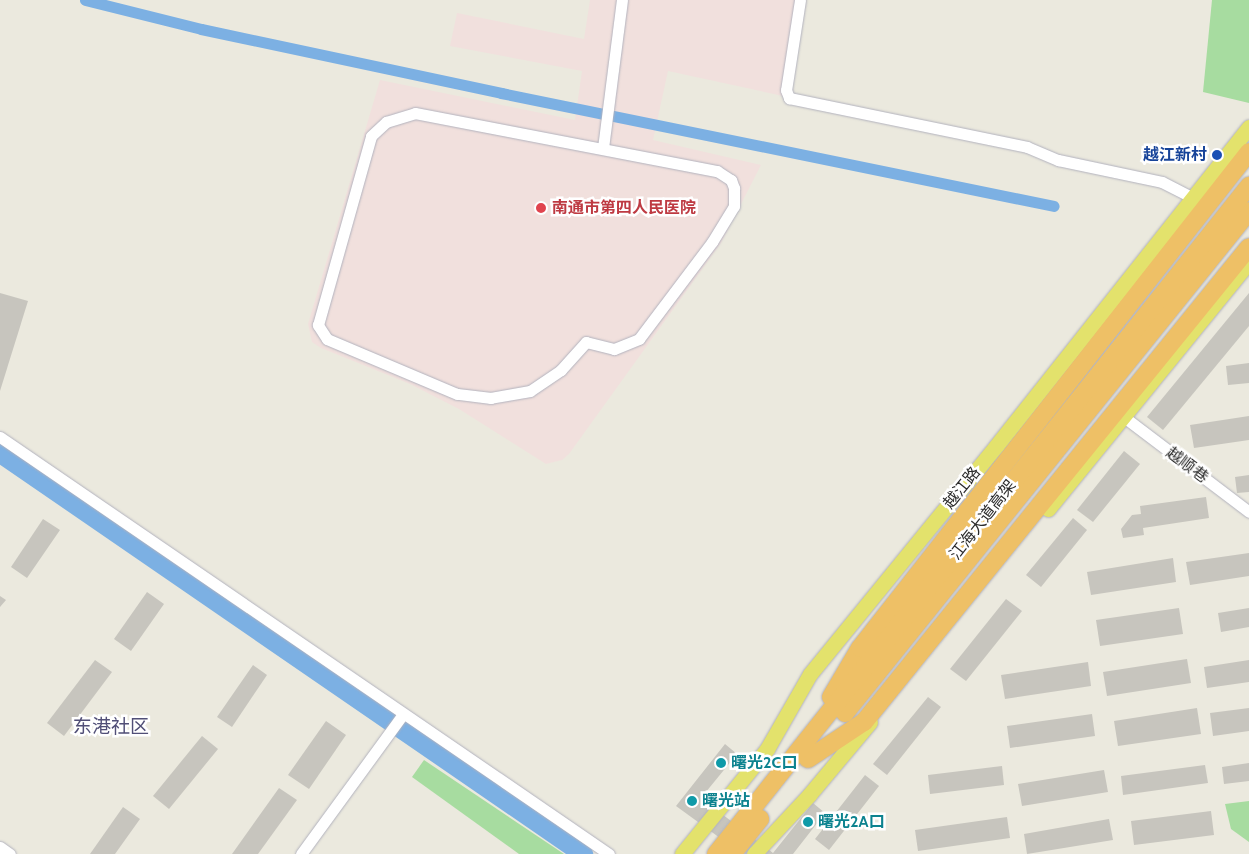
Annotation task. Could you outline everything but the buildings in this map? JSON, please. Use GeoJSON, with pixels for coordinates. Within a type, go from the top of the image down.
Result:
{"type":"FeatureCollection","features":[{"type":"Feature","properties":{"kind":"highway"},"geometry":{"type":"LineString","coordinates":[[803,756],[860,648],[1249,152]]}},
{"type":"Feature","properties":{"kind":"highway","name":"江海大道高架"},"geometry":{"type":"LineString","coordinates":[[732,854],[803,756],[1249,186]]}},
{"type":"Feature","properties":{"kind":"highway","name":"江海大道高架"},"geometry":{"type":"LineString","coordinates":[[716,854],[803,756],[1249,211]]}},
{"type":"Feature","properties":{"kind":"highway"},"geometry":{"type":"LineString","coordinates":[[803,756],[864,722],[1249,247]]}},
{"type":"Feature","properties":{"kind":"main road","name":"越江路"},"geometry":{"type":"LineString","coordinates":[[682,854],[767,749],[810,674],[1194,198],[1249,127]]}},
{"type":"Feature","properties":{"kind":"main road"},"geometry":{"type":"LineString","coordinates":[[754,854],[809,795],[1124,417],[1249,262]]}},
{"type":"Feature","properties":{"kind":"street"},"geometry":{"type":"LineString","coordinates":[[603,148],[622,0]]}},
{"type":"Feature","properties":{"kind":"street"},"geometry":{"type":"LineString","coordinates":[[800,0],[786,90],[789,98],[1027,147],[1058,160],[1162,182],[1194,198]]}},
{"type":"Feature","properties":{"kind":"street"},"geometry":{"type":"LineString","coordinates":[[404,114],[425,114],[603,148],[717,171],[731,180],[734,188],[730,214],[670,302],[639,339],[614,349],[586,342],[548,381],[530,391],[491,398],[473,398],[443,389],[385,362],[327,340],[321,333],[319,314],[367,147],[377,127],[404,114]]}},
{"type":"Feature","properties":{"kind":"street","name":"越顺巷"},"geometry":{"type":"LineString","coordinates":[[1124,417],[1249,512]]}},
{"type":"Feature","properties":{"kind":"street"},"geometry":{"type":"LineString","coordinates":[[0,437],[609,854]]}},
{"type":"Feature","properties":{"kind":"street"},"geometry":{"type":"LineString","coordinates":[[301,854],[402,714]]}},
{"type":"Feature","properties":{"kind":"street"},"geometry":{"type":"LineString","coordinates":[[0,847],[10,854]]}},
{"type":"Feature","properties":{"kind":"shaded area","name":"南通市第四人民医院"},"geometry":{"type":"Polygon","coordinates":[[[590,0],[796,0],[783,96],[668,71],[653,140],[761,165],[721,243],[569,454],[562,460],[546,464],[459,409],[410,384],[321,348],[312,342],[308,324],[380,80],[575,120],[582,71],[450,46],[457,13],[584,39],[590,0]]]}},
{"type":"Feature","properties":{"kind":"green space"},"geometry":{"type":"Polygon","coordinates":[[[1212,0],[1249,0],[1249,103],[1203,92],[1212,0]]]}},
{"type":"Feature","properties":{"kind":"green space"},"geometry":{"type":"Polygon","coordinates":[[[424,760],[564,854],[519,854],[412,777],[424,760]]]}},
{"type":"Feature","properties":{"kind":"green space"},"geometry":{"type":"Polygon","coordinates":[[[1249,801],[1249,842],[1231,829],[1225,804],[1249,801]]]}},
{"type":"Feature","properties":{"kind":"waterway"},"geometry":{"type":"LineString","coordinates":[[85,0],[201,29],[501,93],[1054,206]]}},
{"type":"Feature","properties":{"kind":"waterway"},"geometry":{"type":"LineString","coordinates":[[0,453],[583,854]]}},
{"type":"Feature","properties":{"kind":"place","name":"越江新村"},"geometry":{"type":"Point","coordinates":[1217,155]}},
{"type":"Feature","properties":{"kind":"place","name":"南通市第四人民医院"},"geometry":{"type":"Point","coordinates":[541,208]}},
{"type":"Feature","properties":{"kind":"place","name":"曙光2C口"},"geometry":{"type":"Point","coordinates":[721,763]}},
{"type":"Feature","properties":{"kind":"place","name":"曙光站"},"geometry":{"type":"Point","coordinates":[692,801]}},
{"type":"Feature","properties":{"kind":"place","name":"曙光2A口"},"geometry":{"type":"Point","coordinates":[808,822]}},
{"type":"Feature","properties":{"kind":"district","name":"东港社区"},"geometry":{"type":"Point","coordinates":[111,727]}}]}
